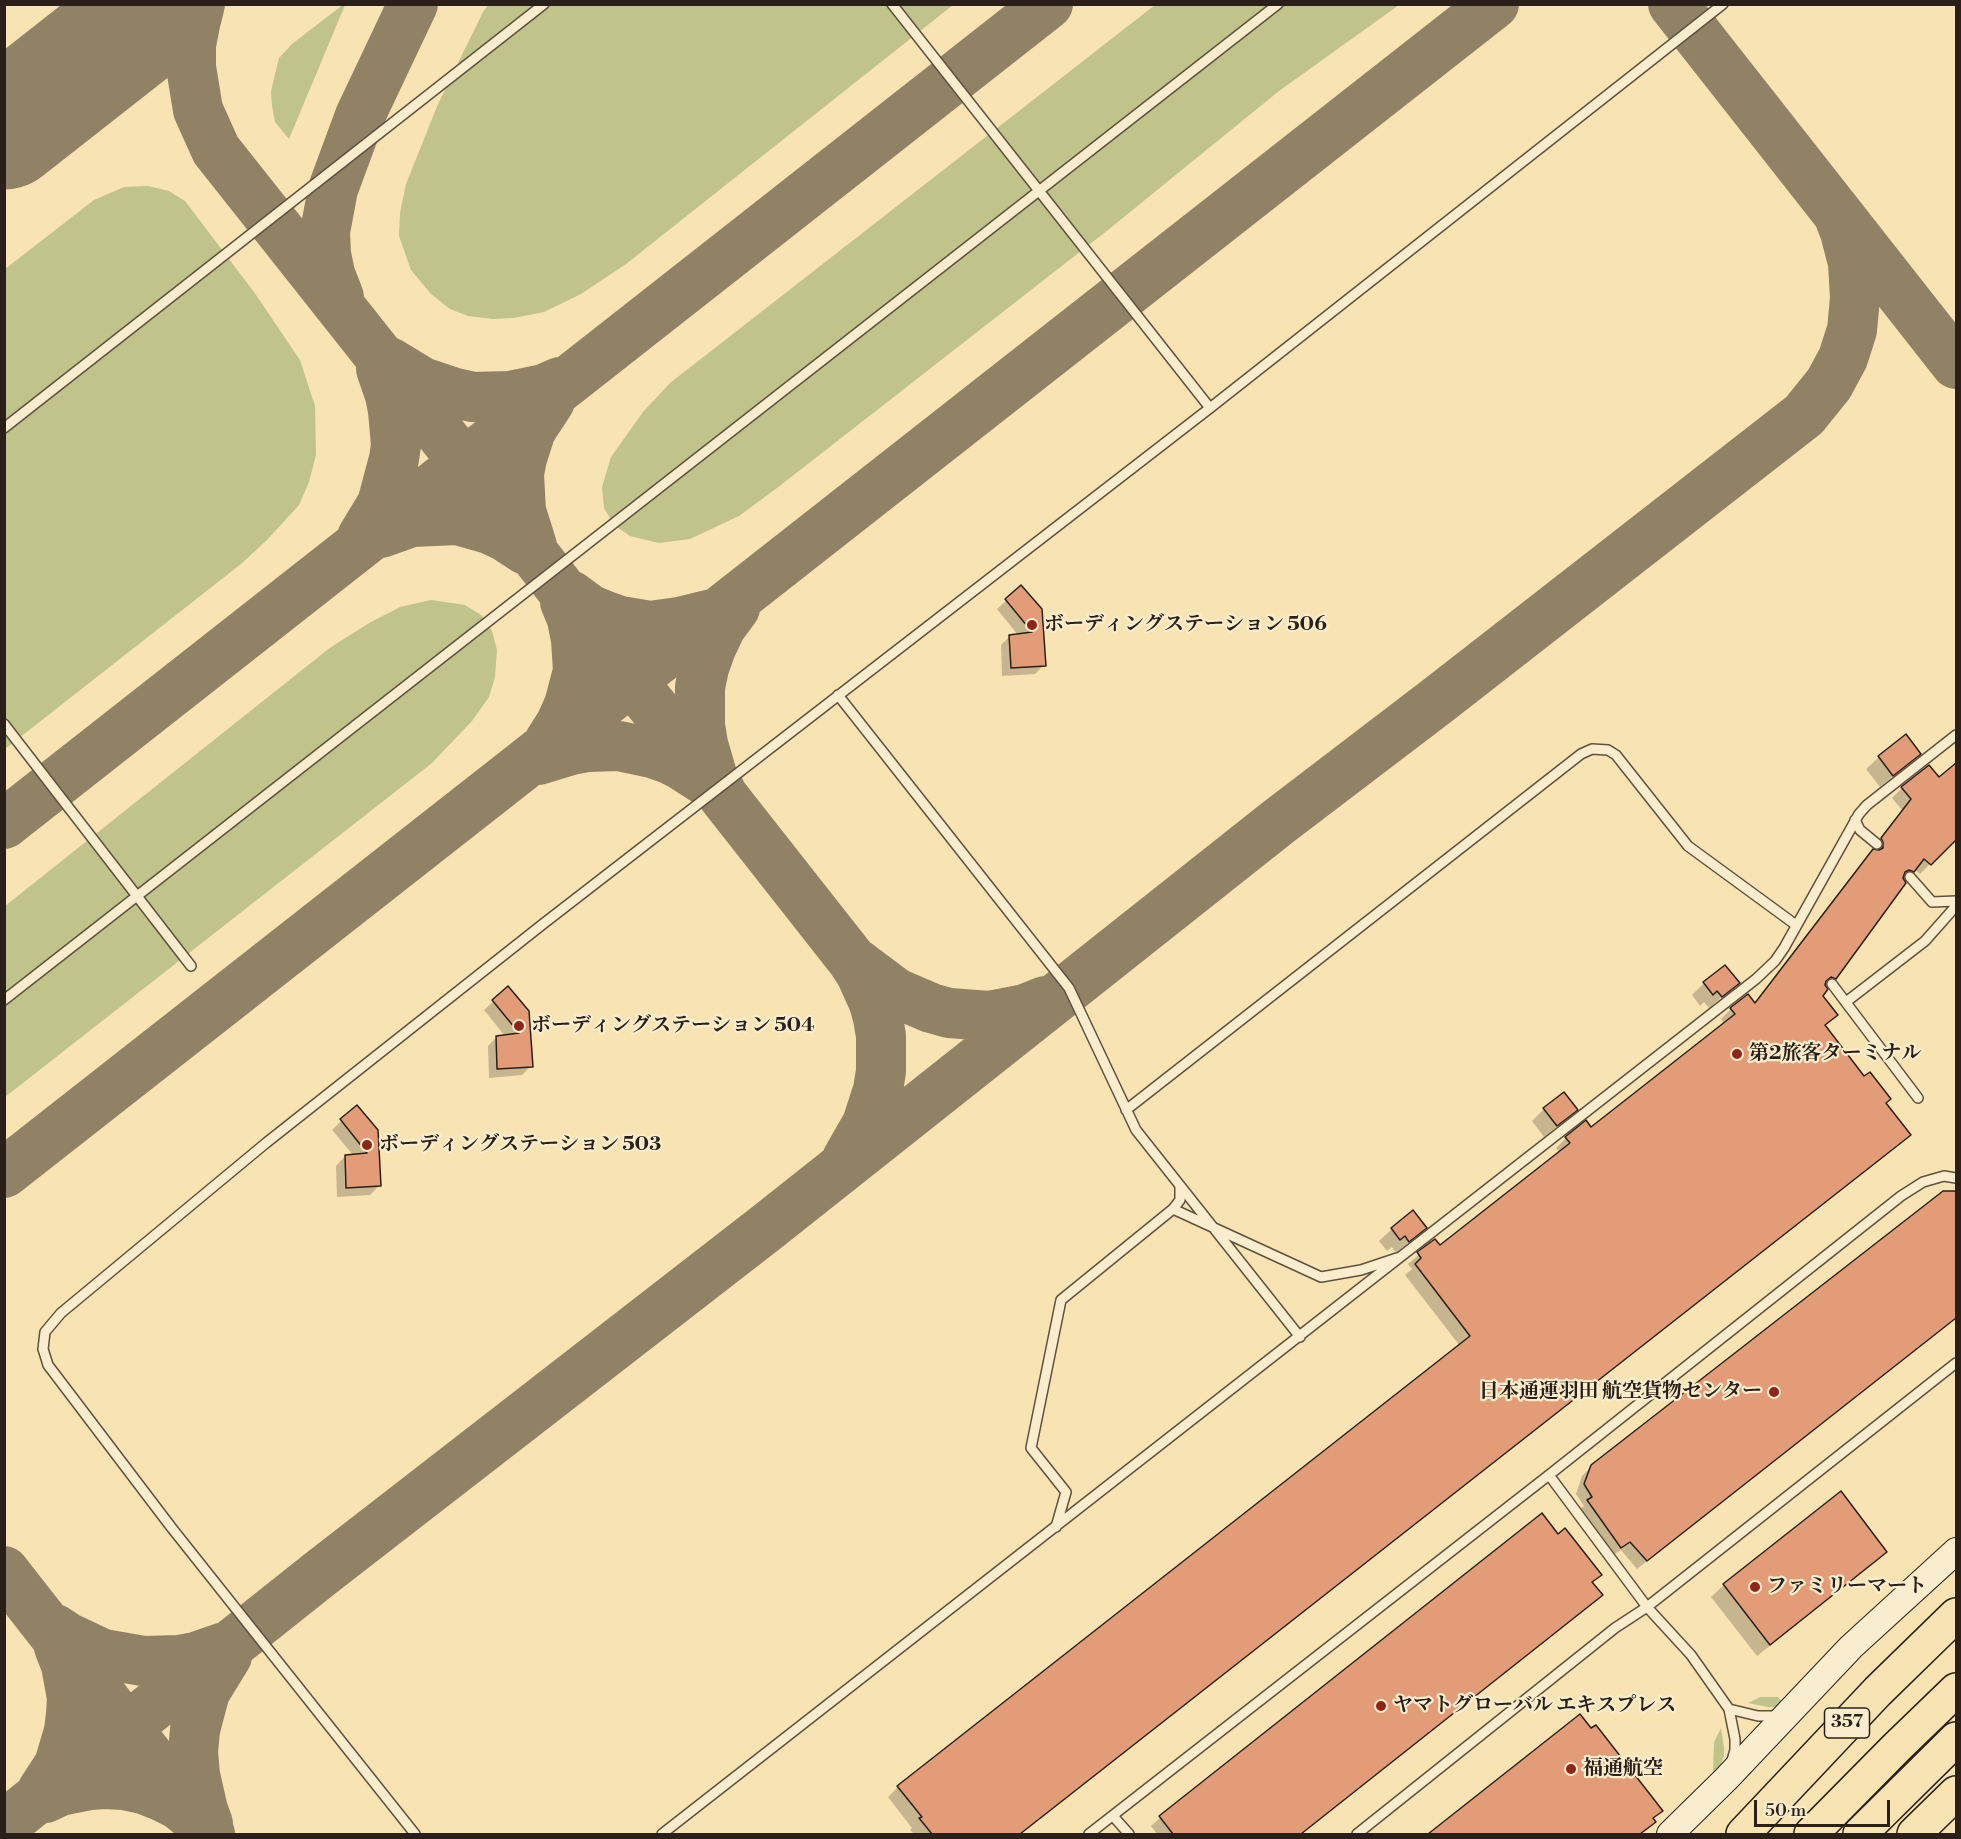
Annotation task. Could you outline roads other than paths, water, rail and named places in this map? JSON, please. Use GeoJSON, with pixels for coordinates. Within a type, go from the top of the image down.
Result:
{"type":"FeatureCollection","features":[{"type":"Feature","properties":{"kind":"highway","name":"357"},"geometry":{"type":"LineString","coordinates":[[1743,1834],[1878,1691],[1956,1615]]}},
{"type":"Feature","properties":{"kind":"highway"},"geometry":{"type":"LineString","coordinates":[[1811,1834],[1956,1690]]}},
{"type":"Feature","properties":{"kind":"highway"},"geometry":{"type":"LineString","coordinates":[[1860,1834],[1956,1740]]}},
{"type":"Feature","properties":{"kind":"highway"},"geometry":{"type":"LineString","coordinates":[[1914,1834],[1956,1792]]}},
{"type":"Feature","properties":{"kind":"street"},"geometry":{"type":"LineString","coordinates":[[1670,1834],[1726,1779],[1851,1647],[1956,1551]]}},
{"type":"Feature","properties":{"kind":"lane"},"geometry":{"type":"LineString","coordinates":[[4,428],[544,4]]}},
{"type":"Feature","properties":{"kind":"lane"},"geometry":{"type":"LineString","coordinates":[[892,4],[1210,408]]}},
{"type":"Feature","properties":{"kind":"lane"},"geometry":{"type":"LineString","coordinates":[[4,1000],[1278,4]]}},
{"type":"Feature","properties":{"kind":"lane"},"geometry":{"type":"LineString","coordinates":[[415,1834],[171,1527],[48,1365],[43,1349],[45,1332],[61,1313],[266,1143],[543,924],[1210,408],[1723,4]]}},
{"type":"Feature","properties":{"kind":"lane"},"geometry":{"type":"LineString","coordinates":[[838,695],[1069,988],[1136,1130],[1300,1337]]}},
{"type":"Feature","properties":{"kind":"lane"},"geometry":{"type":"LineString","coordinates":[[4,724],[191,966]]}},
{"type":"Feature","properties":{"kind":"lane"},"geometry":{"type":"LineString","coordinates":[[662,1834],[1756,980],[1788,951],[1796,925],[1855,820],[1867,805],[1956,735]]}},
{"type":"Feature","properties":{"kind":"lane"},"geometry":{"type":"LineString","coordinates":[[1126,1110],[1581,754],[1592,749],[1608,750],[1616,755],[1688,846],[1796,925]]}},
{"type":"Feature","properties":{"kind":"lane"},"geometry":{"type":"LineString","coordinates":[[1855,820],[1860,830],[1877,844]]}},
{"type":"Feature","properties":{"kind":"lane"},"geometry":{"type":"LineString","coordinates":[[1910,877],[1932,902],[1956,901]]}},
{"type":"Feature","properties":{"kind":"lane"},"geometry":{"type":"LineString","coordinates":[[1846,1002],[1925,941],[1956,906]]}},
{"type":"Feature","properties":{"kind":"lane"},"geometry":{"type":"LineString","coordinates":[[1832,984],[1918,1098]]}},
{"type":"Feature","properties":{"kind":"lane"},"geometry":{"type":"LineString","coordinates":[[1089,1834],[1549,1476],[1901,1196],[1923,1182],[1944,1176],[1956,1178]]}},
{"type":"Feature","properties":{"kind":"lane"},"geometry":{"type":"LineString","coordinates":[[1056,1527],[1066,1492],[1031,1448],[1061,1300],[1173,1209],[1180,1200],[1180,1186]]}},
{"type":"Feature","properties":{"kind":"lane"},"geometry":{"type":"LineString","coordinates":[[1173,1209],[1322,1277],[1361,1270],[1405,1255]]}},
{"type":"Feature","properties":{"kind":"lane"},"geometry":{"type":"LineString","coordinates":[[1357,1834],[1615,1628],[1647,1607],[1956,1363]]}},
{"type":"Feature","properties":{"kind":"lane"},"geometry":{"type":"LineString","coordinates":[[1549,1476],[1647,1607],[1691,1656],[1729,1709],[1735,1749],[1726,1779]]}},
{"type":"Feature","properties":{"kind":"lane"},"geometry":{"type":"LineString","coordinates":[[1729,1709],[1768,1717],[1791,1711]]}},
{"type":"Feature","properties":{"kind":"lane"},"geometry":{"type":"LineString","coordinates":[[1113,1816],[1129,1834]]}},
{"type":"Feature","properties":{"kind":"place","name":"ボーディングステーション 506"},"geometry":{"type":"Point","coordinates":[1032,625]}},
{"type":"Feature","properties":{"kind":"place","name":"ボーディングステーション 504"},"geometry":{"type":"Point","coordinates":[519,1026]}},
{"type":"Feature","properties":{"kind":"place","name":"第2旅客ターミナル"},"geometry":{"type":"Point","coordinates":[1737,1054]}},
{"type":"Feature","properties":{"kind":"place","name":"ボーディングステーション 503"},"geometry":{"type":"Point","coordinates":[367,1145]}},
{"type":"Feature","properties":{"kind":"place","name":"日本通運羽田 航空貨物センター"},"geometry":{"type":"Point","coordinates":[1774,1392]}},
{"type":"Feature","properties":{"kind":"place","name":"ファミリーマート"},"geometry":{"type":"Point","coordinates":[1755,1587]}},
{"type":"Feature","properties":{"kind":"place","name":"ヤマトグローバル エキスプレス"},"geometry":{"type":"Point","coordinates":[1381,1706]}},
{"type":"Feature","properties":{"kind":"place","name":"福通航空"},"geometry":{"type":"Point","coordinates":[1571,1769]}}]}
